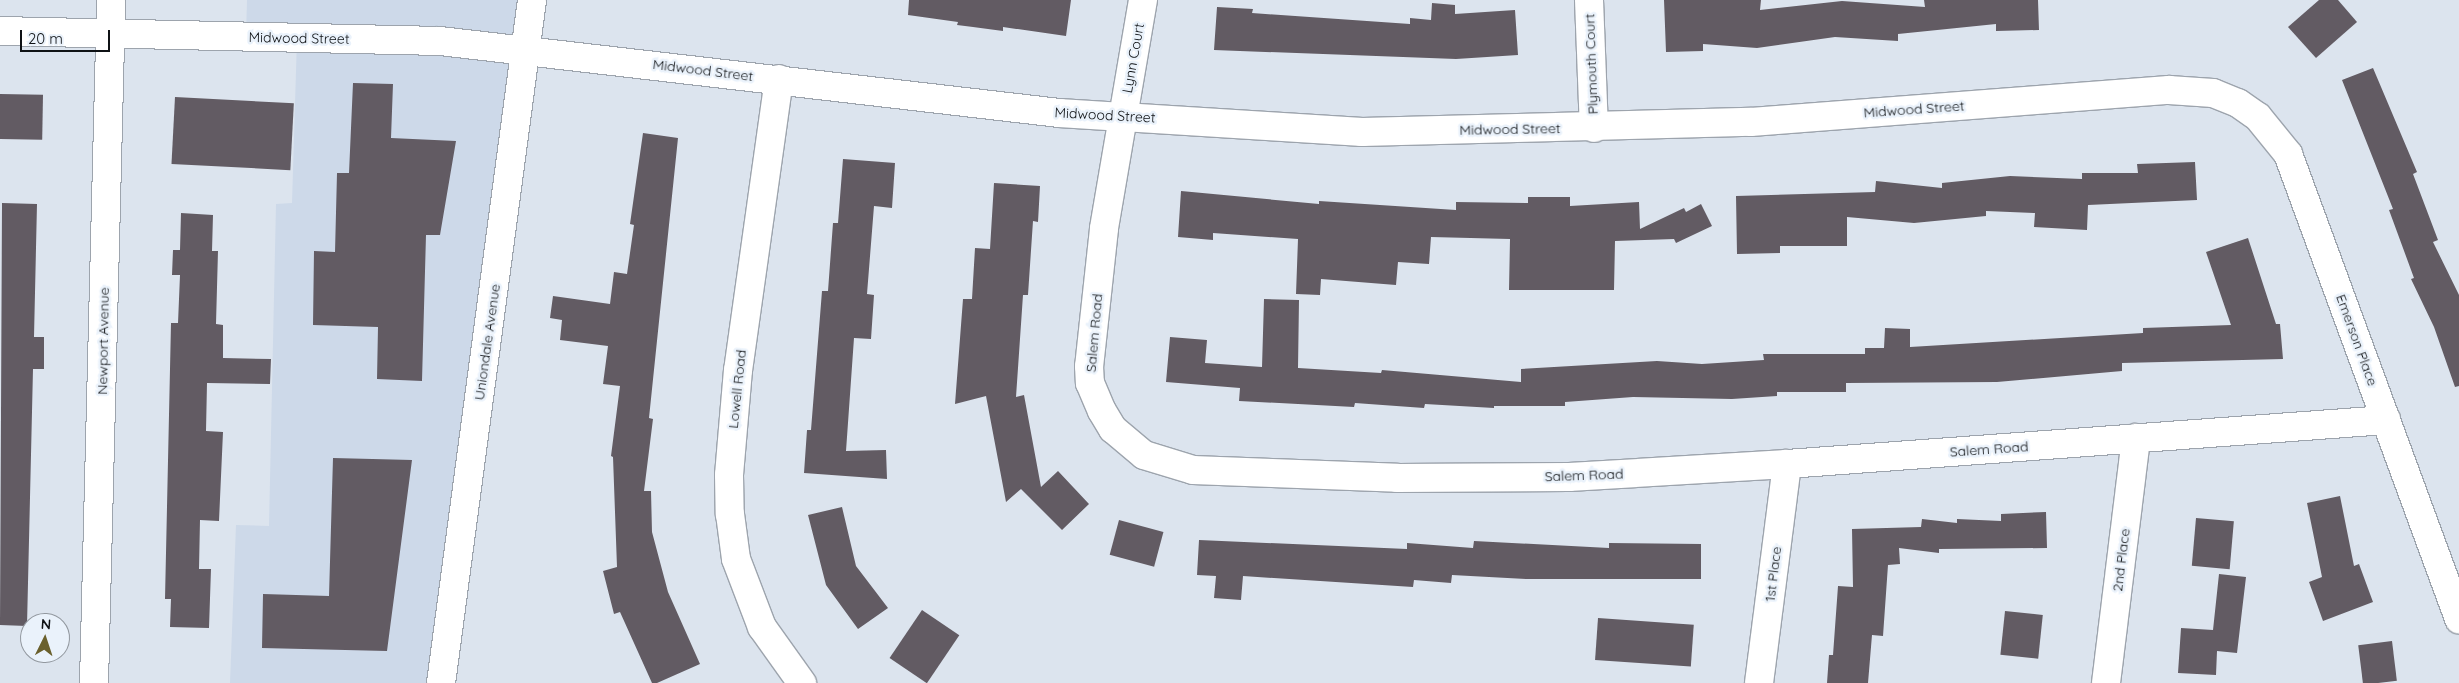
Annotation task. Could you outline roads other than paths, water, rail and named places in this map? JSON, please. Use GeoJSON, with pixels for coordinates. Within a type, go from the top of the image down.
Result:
{"type":"FeatureCollection","features":[{"type":"Feature","properties":{"kind":"street","name":"Newport Avenue"},"geometry":{"type":"LineString","coordinates":[[94,683],[111,0]]}},
{"type":"Feature","properties":{"kind":"street","name":"Uniondale Avenue"},"geometry":{"type":"LineString","coordinates":[[442,683],[532,0]]}},
{"type":"Feature","properties":{"kind":"street","name":"Lynn Court"},"geometry":{"type":"LineString","coordinates":[[1123,116],[1144,0]]}},
{"type":"Feature","properties":{"kind":"street","name":"Plymouth Court"},"geometry":{"type":"LineString","coordinates":[[1589,0],[1594,128]]}},
{"type":"Feature","properties":{"kind":"street","name":"Midwood Street"},"geometry":{"type":"LineString","coordinates":[[0,31],[440,41],[525,49],[1059,113],[1362,132],[1594,128],[1751,122],[2169,90],[2213,93]]}},
{"type":"Feature","properties":{"kind":"street","name":"Lowell Road"},"geometry":{"type":"LineString","coordinates":[[779,79],[738,370],[729,475],[730,514],[736,559],[762,627],[802,683]]}},
{"type":"Feature","properties":{"kind":"street","name":"Emerson Place"},"geometry":{"type":"LineString","coordinates":[[2213,93],[2238,103],[2258,117],[2288,154],[2459,620]]}},
{"type":"Feature","properties":{"kind":"street","name":"Salem Road"},"geometry":{"type":"LineString","coordinates":[[1123,116],[1104,229],[1089,366],[1090,383],[1102,411],[1113,429],[1144,455],[1193,470],[1398,478],[1569,477],[1787,464],[2386,420]]}},
{"type":"Feature","properties":{"kind":"street","name":"2nd Place"},"geometry":{"type":"LineString","coordinates":[[2106,683],[2136,438]]}},
{"type":"Feature","properties":{"kind":"street","name":"1st Place"},"geometry":{"type":"LineString","coordinates":[[1759,683],[1787,464]]}}]}
